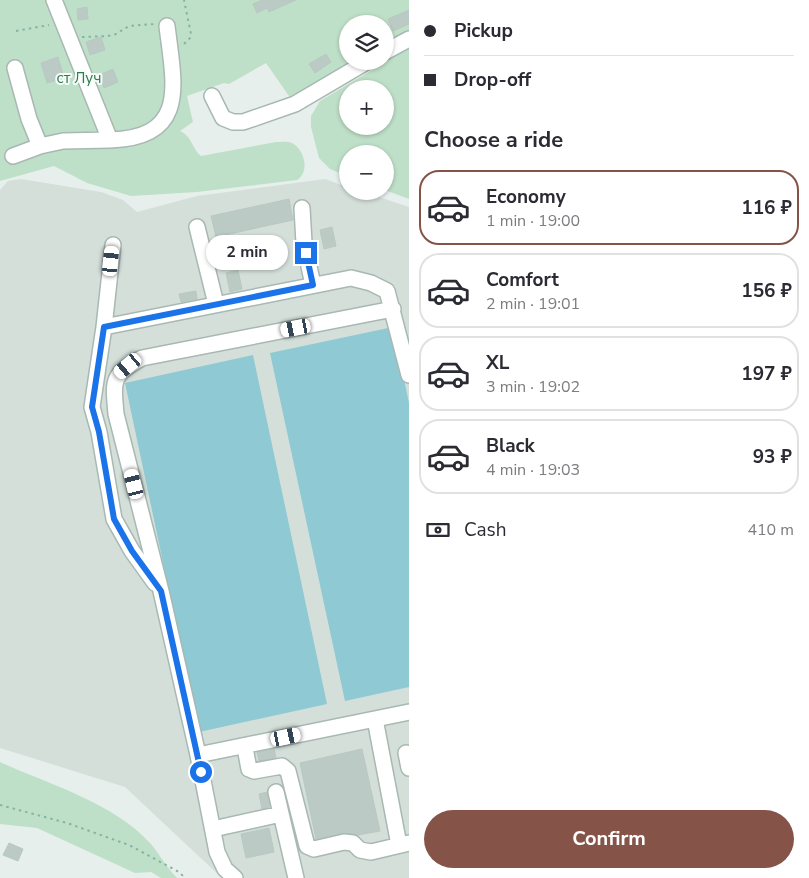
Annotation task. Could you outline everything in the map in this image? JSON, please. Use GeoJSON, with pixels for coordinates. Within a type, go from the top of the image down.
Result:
{"type":"FeatureCollection","features":[{"type":"Feature","properties":{"kind":"lane"},"geometry":{"type":"LineString","coordinates":[[54,0],[110,140]]}},
{"type":"Feature","properties":{"kind":"lane"},"geometry":{"type":"LineString","coordinates":[[13,156],[40,146],[63,141],[126,140],[148,134],[166,119],[172,102],[171,55],[167,26]]}},
{"type":"Feature","properties":{"kind":"lane"},"geometry":{"type":"LineString","coordinates":[[394,47],[409,39]]}},
{"type":"Feature","properties":{"kind":"lane"},"geometry":{"type":"LineString","coordinates":[[14,68],[29,119],[40,146]]}},
{"type":"Feature","properties":{"kind":"lane"},"geometry":{"type":"LineString","coordinates":[[212,96],[223,118],[233,122],[244,122],[295,104],[353,70]]}},
{"type":"Feature","properties":{"kind":"lane"},"geometry":{"type":"LineString","coordinates":[[302,208],[304,243],[313,285]]}},
{"type":"Feature","properties":{"kind":"lane"},"geometry":{"type":"LineString","coordinates":[[196,227],[216,304]]}},
{"type":"Feature","properties":{"kind":"lane"},"geometry":{"type":"LineString","coordinates":[[112,245],[104,327],[92,407],[99,432],[114,519],[132,551],[161,591]]}},
{"type":"Feature","properties":{"kind":"lane"},"geometry":{"type":"LineString","coordinates":[[104,327],[351,278],[372,283],[387,291],[409,375]]}},
{"type":"Feature","properties":{"kind":"lane"},"geometry":{"type":"LineString","coordinates":[[235,878],[225,869],[220,860],[161,591],[116,414],[114,390],[118,375],[128,366],[142,358],[393,309]]}},
{"type":"Feature","properties":{"kind":"lane"},"geometry":{"type":"LineString","coordinates":[[198,755],[409,712]]}},
{"type":"Feature","properties":{"kind":"lane"},"geometry":{"type":"LineString","coordinates":[[246,754],[249,769],[254,771],[282,766],[288,771],[305,840],[310,848],[314,849],[344,842],[353,843],[360,850],[371,852],[404,844],[375,719]]}},
{"type":"Feature","properties":{"kind":"lane"},"geometry":{"type":"LineString","coordinates":[[406,753],[409,768]]}},
{"type":"Feature","properties":{"kind":"lane"},"geometry":{"type":"LineString","coordinates":[[276,792],[296,878]]}},
{"type":"Feature","properties":{"kind":"lane"},"geometry":{"type":"LineString","coordinates":[[213,830],[281,814]]}},
{"type":"Feature","properties":{"kind":"path"},"geometry":{"type":"LineString","coordinates":[[171,55],[190,38],[191,34],[184,0]]}},
{"type":"Feature","properties":{"kind":"path"},"geometry":{"type":"LineString","coordinates":[[16,31],[64,23]]}},
{"type":"Feature","properties":{"kind":"path"},"geometry":{"type":"LineString","coordinates":[[70,38],[108,36],[116,34],[129,26],[154,24],[167,26]]}},
{"type":"Feature","properties":{"kind":"path"},"geometry":{"type":"LineString","coordinates":[[0,805],[67,823],[129,845],[179,872],[185,878]]}},
{"type":"Feature","properties":{"kind":"shaded area"},"geometry":{"type":"Polygon","coordinates":[[[21,179],[101,192],[123,200],[137,212],[197,196],[325,179],[339,184],[339,200],[388,200],[409,207],[409,878],[222,878],[125,787],[0,748],[0,190],[8,181],[21,179]]]}},
{"type":"Feature","properties":{"kind":"green space","name":"ст Луч"},"geometry":{"type":"Polygon","coordinates":[[[0,0],[409,0],[409,32],[394,41],[394,15],[339,15],[339,70],[342,70],[291,99],[266,63],[229,84],[224,83],[187,96],[193,122],[180,131],[190,139],[201,156],[276,142],[290,142],[300,151],[304,161],[304,172],[297,180],[197,192],[131,196],[87,183],[54,166],[0,181],[0,0]]]}},
{"type":"Feature","properties":{"kind":"green space"},"geometry":{"type":"Polygon","coordinates":[[[409,48],[409,199],[394,193],[394,145],[339,145],[339,173],[330,169],[319,158],[311,127],[311,116],[320,101],[339,90],[339,135],[394,135],[394,80],[355,80],[372,70],[394,70],[394,57],[409,48]]]}},
{"type":"Feature","properties":{"kind":"green space"},"geometry":{"type":"Polygon","coordinates":[[[0,762],[80,796],[118,817],[136,829],[151,844],[177,878],[161,878],[151,872],[135,873],[37,828],[0,824],[0,762]]]}},
{"type":"Feature","properties":{"kind":"water"},"geometry":{"type":"Polygon","coordinates":[[[393,327],[409,403],[409,687],[345,701],[270,353],[393,327]]]}},
{"type":"Feature","properties":{"kind":"water"},"geometry":{"type":"Polygon","coordinates":[[[253,355],[327,704],[199,732],[125,383],[253,355]]]}},
{"type":"Feature","properties":{"kind":"building"},"geometry":{"type":"Polygon","coordinates":[[[262,0],[296,0],[269,12],[267,8],[257,13],[253,4],[262,0]]]}},
{"type":"Feature","properties":{"kind":"building"},"geometry":{"type":"Polygon","coordinates":[[[87,7],[88,19],[78,20],[77,9],[87,7]]]}},
{"type":"Feature","properties":{"kind":"building"},"geometry":{"type":"Polygon","coordinates":[[[409,10],[409,24],[394,31],[394,16],[409,10]]]}},
{"type":"Feature","properties":{"kind":"building"},"geometry":{"type":"Polygon","coordinates":[[[101,37],[105,50],[90,55],[86,42],[101,37]]]}},
{"type":"Feature","properties":{"kind":"building"},"geometry":{"type":"Polygon","coordinates":[[[326,54],[331,62],[315,73],[309,64],[326,54]]]}},
{"type":"Feature","properties":{"kind":"building"},"geometry":{"type":"Polygon","coordinates":[[[58,57],[64,78],[47,83],[41,63],[58,57]]]}},
{"type":"Feature","properties":{"kind":"building"},"geometry":{"type":"Polygon","coordinates":[[[113,69],[118,82],[104,88],[99,75],[113,69]]]}},
{"type":"Feature","properties":{"kind":"building"},"geometry":{"type":"Polygon","coordinates":[[[289,199],[293,220],[216,237],[211,216],[289,199]]]}},
{"type":"Feature","properties":{"kind":"building"},"geometry":{"type":"Polygon","coordinates":[[[332,227],[336,246],[324,249],[320,230],[332,227]]]}},
{"type":"Feature","properties":{"kind":"building"},"geometry":{"type":"Polygon","coordinates":[[[238,270],[242,289],[230,292],[226,273],[238,270]]]}},
{"type":"Feature","properties":{"kind":"building"},"geometry":{"type":"Polygon","coordinates":[[[196,291],[197,299],[181,302],[179,294],[196,291]]]}},
{"type":"Feature","properties":{"kind":"building"},"geometry":{"type":"Polygon","coordinates":[[[274,749],[276,758],[259,761],[257,752],[274,749]]]}},
{"type":"Feature","properties":{"kind":"building"},"geometry":{"type":"Polygon","coordinates":[[[362,749],[380,831],[358,835],[342,833],[316,839],[300,763],[362,749]]]}},
{"type":"Feature","properties":{"kind":"building"},"geometry":{"type":"Polygon","coordinates":[[[267,792],[270,807],[262,809],[259,794],[267,792]]]}},
{"type":"Feature","properties":{"kind":"building"},"geometry":{"type":"Polygon","coordinates":[[[269,828],[274,852],[246,858],[241,834],[269,828]]]}},
{"type":"Feature","properties":{"kind":"building"},"geometry":{"type":"Polygon","coordinates":[[[9,843],[23,849],[18,861],[3,855],[9,843]]]}},
{"type":"Feature","properties":{"kind":"route"},"geometry":{"type":"LineString","coordinates":[[201,772],[161,591],[132,551],[114,519],[99,432],[92,407],[104,327],[313,285],[306,253]]}}]}
